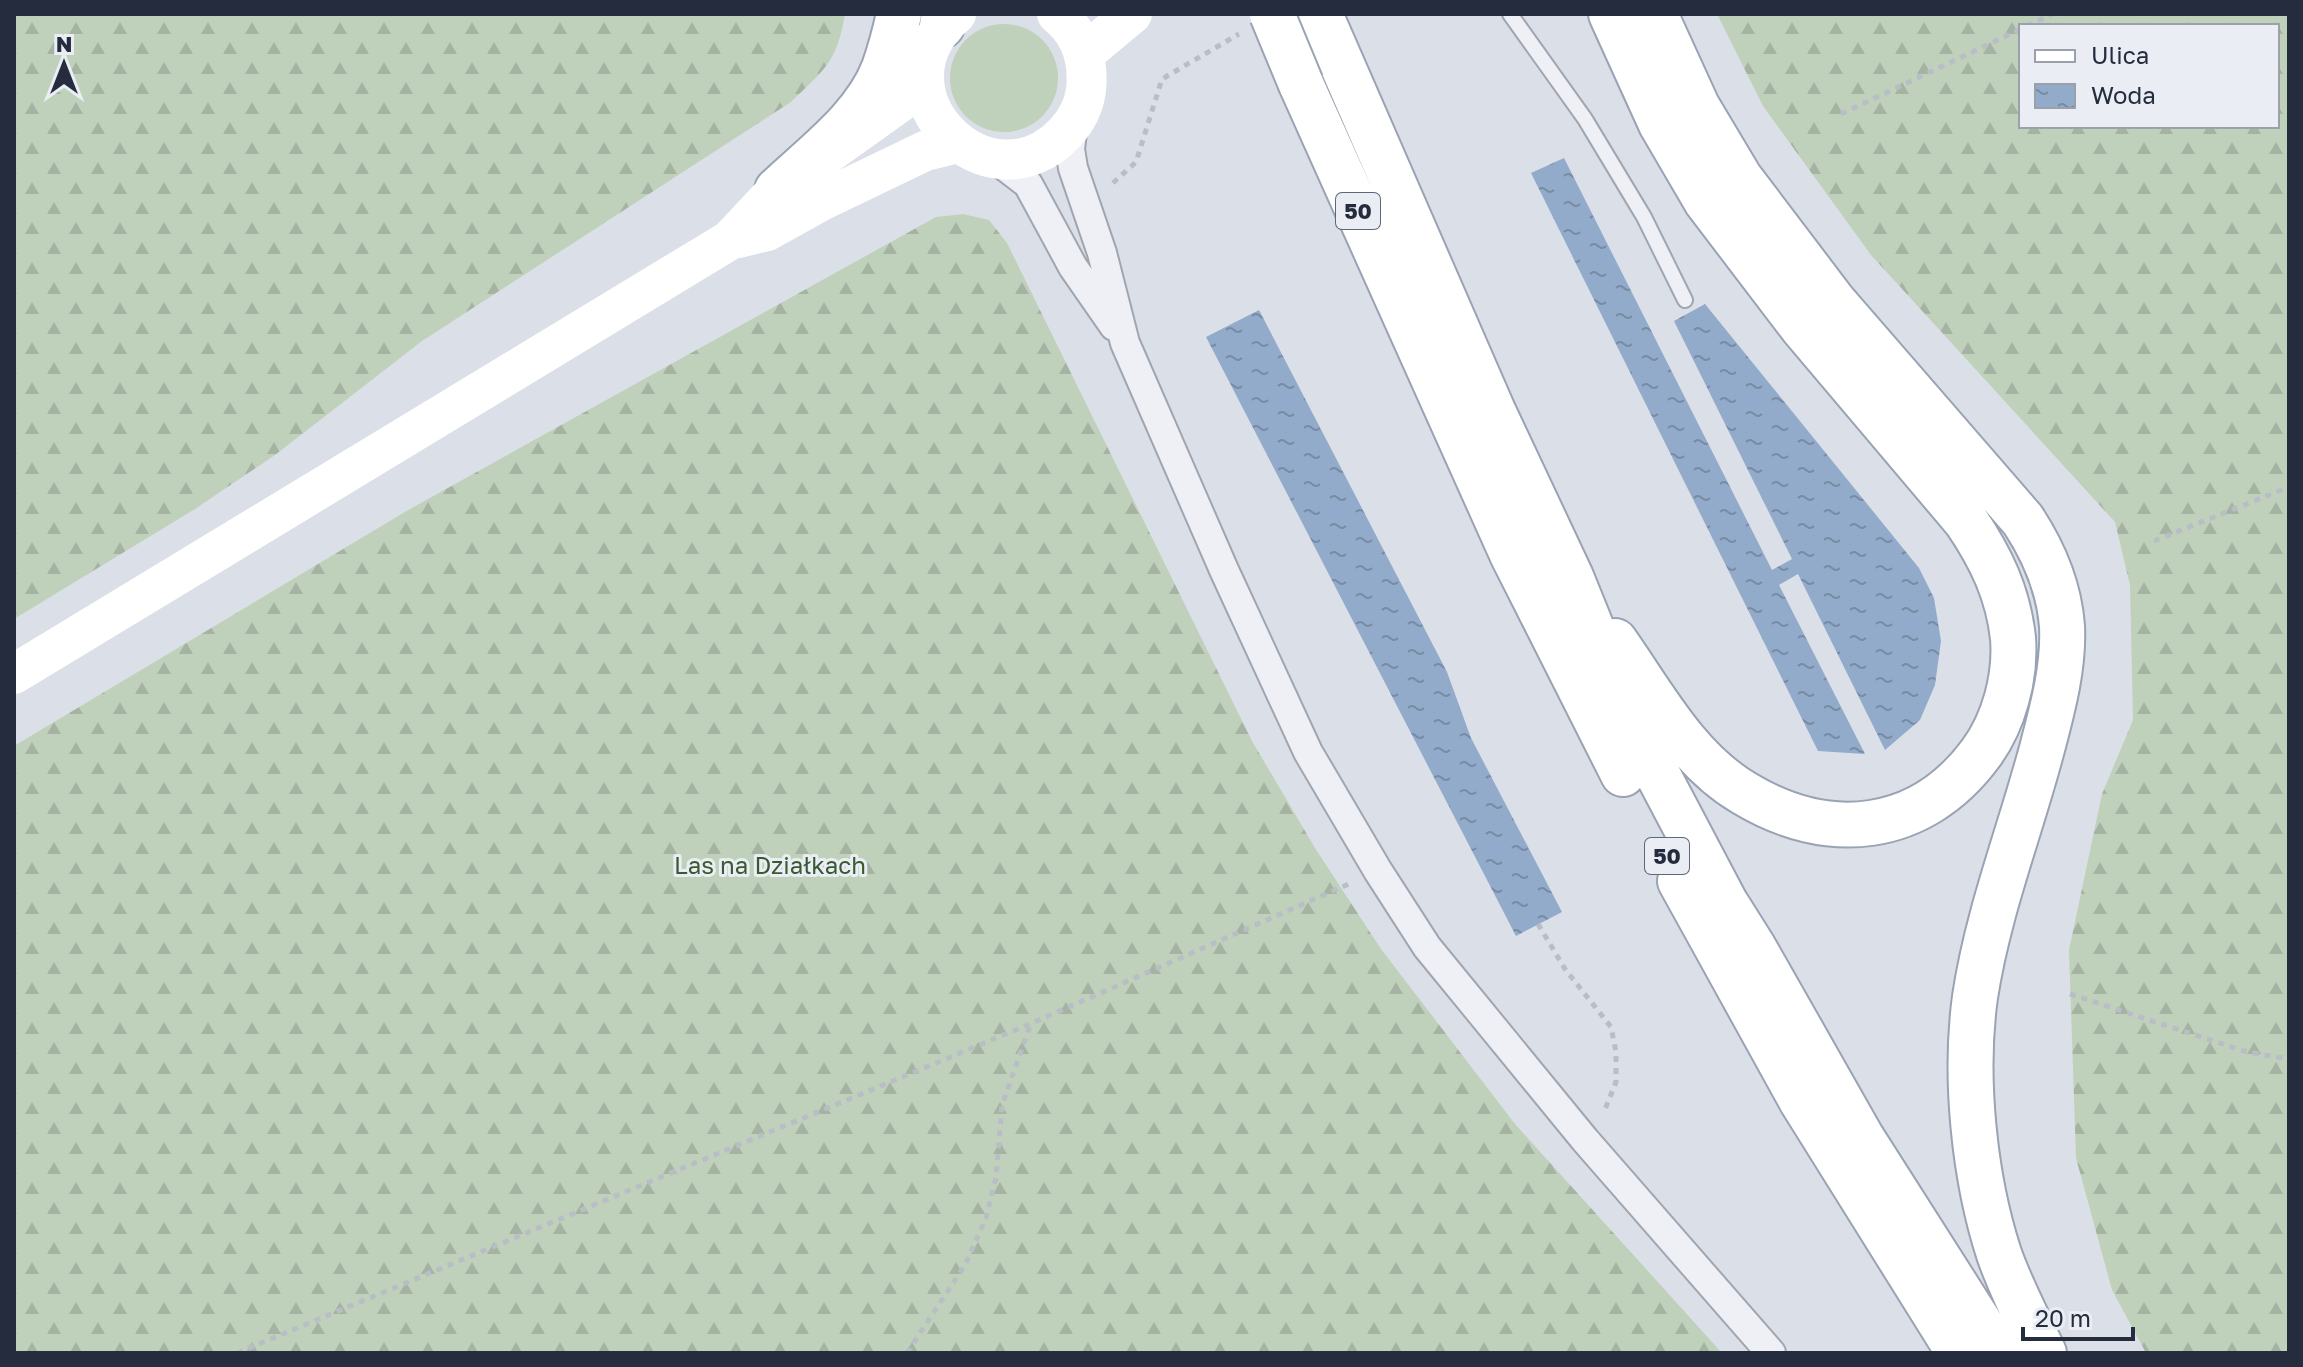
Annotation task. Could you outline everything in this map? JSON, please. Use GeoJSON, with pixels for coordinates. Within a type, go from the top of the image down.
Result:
{"type":"FeatureCollection","features":[{"type":"Feature","properties":{"kind":"main road"},"geometry":{"type":"LineString","coordinates":[[14,674],[730,240],[853,117],[884,69],[899,14]]}},
{"type":"Feature","properties":{"kind":"main road"},"geometry":{"type":"LineString","coordinates":[[947,18],[931,43],[925,64],[924,85],[934,117],[957,143],[975,152],[994,158],[1017,158],[1038,152],[1057,141],[1073,124],[1085,99],[1088,71],[1071,26],[1132,14]]}},
{"type":"Feature","properties":{"kind":"main road"},"geometry":{"type":"LineString","coordinates":[[1571,577],[1698,756],[1742,793],[1794,816],[1845,826],[1891,819],[1921,808],[1953,786],[1974,764],[1990,742],[2001,719],[2013,664],[2013,640],[2003,590],[1994,566],[1966,521],[1802,327],[1706,201],[1661,124],[1611,14]]}},
{"type":"Feature","properties":{"kind":"main road"},"geometry":{"type":"LineString","coordinates":[[1655,14],[1697,106],[1740,178],[1834,302],[2023,520],[2036,540],[2053,582],[2062,628],[2056,688],[2038,764],[1992,922],[1975,996],[1972,1043],[1972,1093],[1986,1207],[2000,1256],[2044,1353]]}},
{"type":"Feature","properties":{"kind":"main road","name":"50"},"geometry":{"type":"LineString","coordinates":[[1260,21],[1301,84],[1512,554],[1618,764],[1801,1100],[1959,1353]]}},
{"type":"Feature","properties":{"kind":"main road","name":"50"},"geometry":{"type":"LineString","coordinates":[[1325,25],[1493,411],[1571,577],[1628,718],[1725,902],[1862,1138],[1999,1353]]}},
{"type":"Feature","properties":{"kind":"main road"},"geometry":{"type":"LineString","coordinates":[[777,190],[924,85]]}},
{"type":"Feature","properties":{"kind":"main road"},"geometry":{"type":"LineString","coordinates":[[730,240],[767,231],[925,151],[957,143]]}},
{"type":"Feature","properties":{"kind":"street"},"geometry":{"type":"LineString","coordinates":[[1073,124],[1070,149],[1073,168],[1102,253],[1125,343],[1308,752],[1427,947],[1582,1135],[1771,1353]]}},
{"type":"Feature","properties":{"kind":"street"},"geometry":{"type":"LineString","coordinates":[[994,158],[1028,184],[1073,267],[1125,343]]}},
{"type":"Feature","properties":{"kind":"lane"},"geometry":{"type":"LineString","coordinates":[[1510,14],[1585,119],[1644,217],[1685,300]]}},
{"type":"Feature","properties":{"kind":"path"},"geometry":{"type":"LineString","coordinates":[[2031,24],[2052,14]]}},
{"type":"Feature","properties":{"kind":"path"},"geometry":{"type":"LineString","coordinates":[[1113,183],[1136,162],[1162,79],[1260,21]]}},
{"type":"Feature","properties":{"kind":"path"},"geometry":{"type":"LineString","coordinates":[[1841,114],[2019,30]]}},
{"type":"Feature","properties":{"kind":"path"},"geometry":{"type":"LineString","coordinates":[[2154,541],[2289,487]]}},
{"type":"Feature","properties":{"kind":"path"},"geometry":{"type":"LineString","coordinates":[[237,1353],[1030,1024],[1378,871]]}},
{"type":"Feature","properties":{"kind":"path"},"geometry":{"type":"LineString","coordinates":[[1538,924],[1565,969],[1611,1027],[1616,1052],[1616,1082],[1605,1111],[1582,1135]]}},
{"type":"Feature","properties":{"kind":"path"},"geometry":{"type":"LineString","coordinates":[[2070,994],[2247,1052],[2289,1059]]}},
{"type":"Feature","properties":{"kind":"path"},"geometry":{"type":"LineString","coordinates":[[907,1353],[965,1265],[986,1218],[996,1178],[1002,1105],[1030,1024]]}},
{"type":"Feature","properties":{"kind":"green space"},"geometry":{"type":"Polygon","coordinates":[[[14,14],[845,14],[838,43],[828,64],[791,102],[422,341],[275,455],[195,509],[14,619],[14,14]]]}},
{"type":"Feature","properties":{"kind":"green space"},"geometry":{"type":"Polygon","coordinates":[[[1717,14],[2289,14],[2289,1353],[2146,1353],[2112,1290],[2076,1158],[2069,950],[2102,794],[2133,720],[2130,585],[2115,522],[1871,255],[1763,106],[1717,14]]]}},
{"type":"Feature","properties":{"kind":"green space"},"geometry":{"type":"Polygon","coordinates":[[[1004,24],[1025,28],[1042,40],[1054,57],[1058,78],[1054,99],[1042,116],[1025,128],[1004,132],[983,128],[966,116],[954,99],[950,78],[954,57],[966,40],[983,28],[1004,24]]]}},
{"type":"Feature","properties":{"kind":"green space","name":"Las na Działkach"},"geometry":{"type":"Polygon","coordinates":[[[963,214],[989,220],[1007,243],[1252,741],[1315,848],[1381,949],[1515,1124],[1722,1353],[14,1353],[14,746],[410,509],[936,217],[963,214]]]}},
{"type":"Feature","properties":{"kind":"water"},"geometry":{"type":"Polygon","coordinates":[[[1564,158],[1772,570],[1792,559],[1674,321],[1705,304],[1919,568],[1934,598],[1941,641],[1935,685],[1920,720],[1885,750],[1798,574],[1779,585],[1865,754],[1818,751],[1531,173],[1564,158]]]}},
{"type":"Feature","properties":{"kind":"water"},"geometry":{"type":"Polygon","coordinates":[[[1259,310],[1447,672],[1471,738],[1562,912],[1516,936],[1206,337],[1259,310]]]}}]}
